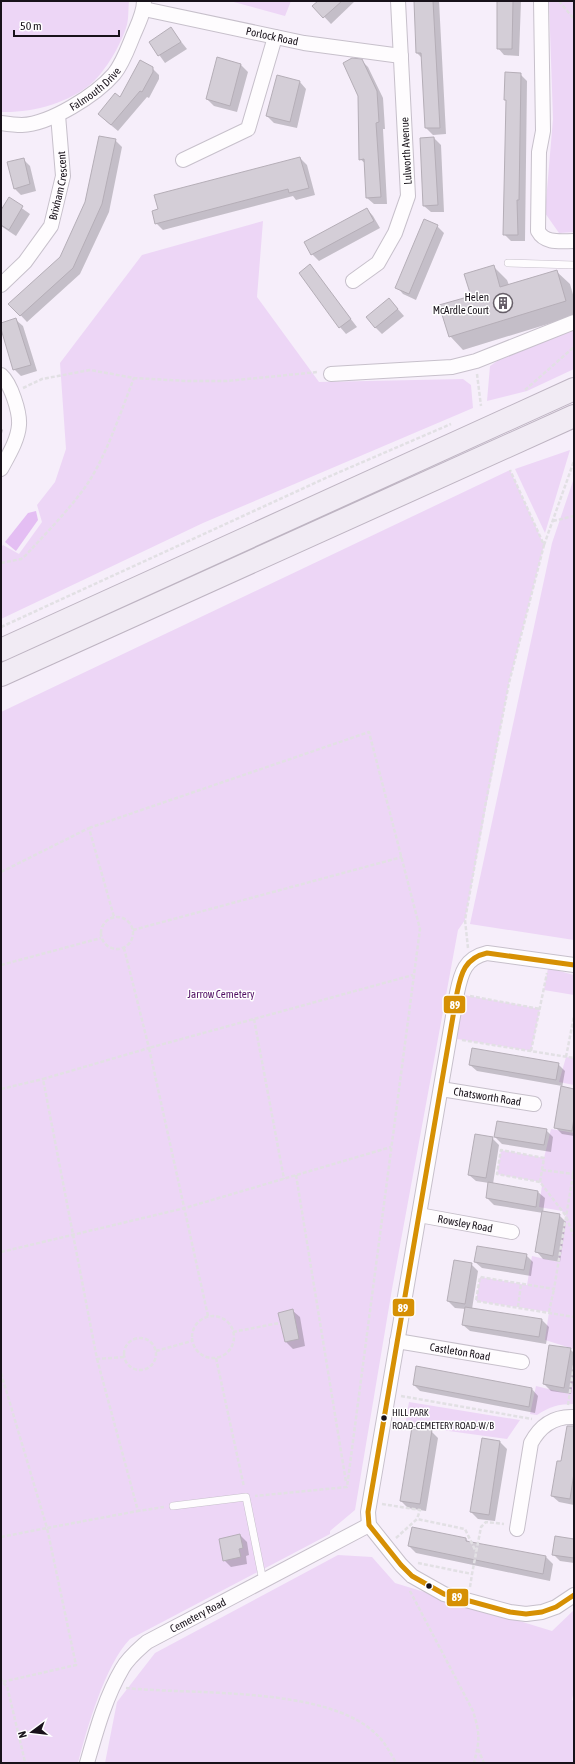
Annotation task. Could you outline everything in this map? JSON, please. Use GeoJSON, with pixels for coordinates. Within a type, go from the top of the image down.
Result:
{"type":"FeatureCollection","features":[{"type":"Feature","properties":{"kind":"highway"},"geometry":{"type":"LineString","coordinates":[[434,452],[574,378]]}},
{"type":"Feature","properties":{"kind":"highway"},"geometry":{"type":"LineString","coordinates":[[1,650],[574,389]]}},
{"type":"Feature","properties":{"kind":"highway"},"geometry":{"type":"LineString","coordinates":[[1,675],[574,416]]}},
{"type":"Feature","properties":{"kind":"highway"},"geometry":{"type":"LineString","coordinates":[[445,474],[512,452],[574,428]]}},
{"type":"Feature","properties":{"kind":"street","name":"Lulworth Avenue"},"geometry":{"type":"LineString","coordinates":[[353,281],[378,263],[395,233],[408,196],[398,1]]}},
{"type":"Feature","properties":{"kind":"street"},"geometry":{"type":"LineString","coordinates":[[541,1],[543,131],[539,152],[538,231],[541,238],[546,240],[574,241]]}},
{"type":"Feature","properties":{"kind":"street","name":"Porlock Road"},"geometry":{"type":"LineString","coordinates":[[144,5],[304,43],[402,56]]}},
{"type":"Feature","properties":{"kind":"street","name":"Falmouth Drive"},"geometry":{"type":"LineString","coordinates":[[1,123],[24,125],[58,114],[82,102],[114,74],[128,49],[144,5]]}},
{"type":"Feature","properties":{"kind":"street"},"geometry":{"type":"LineString","coordinates":[[183,160],[248,129],[275,37]]}},
{"type":"Feature","properties":{"kind":"street","name":"Brixham Crescent"},"geometry":{"type":"LineString","coordinates":[[1,285],[24,262],[51,226],[63,176],[58,114]]}},
{"type":"Feature","properties":{"kind":"street"},"geometry":{"type":"LineString","coordinates":[[331,374],[439,368],[476,361],[574,322]]}},
{"type":"Feature","properties":{"kind":"street"},"geometry":{"type":"LineString","coordinates":[[1,375],[12,393],[19,425],[12,449],[1,469]]}},
{"type":"Feature","properties":{"kind":"street"},"geometry":{"type":"LineString","coordinates":[[574,965],[486,952],[478,954],[470,960],[464,968],[457,993],[368,1512],[369,1525],[401,1565],[412,1576],[444,1594],[510,1612],[526,1614],[542,1612],[556,1607],[574,1595]]}},
{"type":"Feature","properties":{"kind":"street","name":"Chatsworth Road"},"geometry":{"type":"LineString","coordinates":[[441,1089],[534,1104]]}},
{"type":"Feature","properties":{"kind":"street","name":"Rowsley Road"},"geometry":{"type":"LineString","coordinates":[[419,1215],[512,1232]]}},
{"type":"Feature","properties":{"kind":"street","name":"Castleton Road"},"geometry":{"type":"LineString","coordinates":[[398,1341],[522,1362]]}},
{"type":"Feature","properties":{"kind":"street"},"geometry":{"type":"LineString","coordinates":[[518,1527],[531,1443],[536,1433],[550,1422],[570,1417]]}},
{"type":"Feature","properties":{"kind":"street","name":"Cemetery Road"},"geometry":{"type":"LineString","coordinates":[[87,1763],[110,1696],[122,1668],[147,1642],[369,1525]]}},
{"type":"Feature","properties":{"kind":"lane"},"geometry":{"type":"LineString","coordinates":[[508,263],[574,265]]}},
{"type":"Feature","properties":{"kind":"lane"},"geometry":{"type":"LineString","coordinates":[[173,1506],[246,1497],[263,1581]]}},
{"type":"Feature","properties":{"kind":"path"},"geometry":{"type":"LineString","coordinates":[[559,1],[574,20]]}},
{"type":"Feature","properties":{"kind":"path"},"geometry":{"type":"LineString","coordinates":[[520,392],[526,390],[574,347]]}},
{"type":"Feature","properties":{"kind":"path"},"geometry":{"type":"LineString","coordinates":[[476,361],[481,406]]}},
{"type":"Feature","properties":{"kind":"path"},"geometry":{"type":"LineString","coordinates":[[12,393],[42,379],[90,370],[134,378],[187,381],[227,381],[327,372],[331,374]]}},
{"type":"Feature","properties":{"kind":"path"},"geometry":{"type":"LineString","coordinates":[[1,563],[16,560],[26,555],[75,500],[88,482],[118,419],[134,378]]}},
{"type":"Feature","properties":{"kind":"path"},"geometry":{"type":"LineString","coordinates":[[1,627],[321,481],[454,423]]}},
{"type":"Feature","properties":{"kind":"path"},"geometry":{"type":"LineString","coordinates":[[470,960],[465,920],[510,676],[530,607],[544,545],[574,461]]}},
{"type":"Feature","properties":{"kind":"path"},"geometry":{"type":"LineString","coordinates":[[510,470],[544,545]]}},
{"type":"Feature","properties":{"kind":"path"},"geometry":{"type":"LineString","coordinates":[[553,521],[574,516]]}},
{"type":"Feature","properties":{"kind":"path"},"geometry":{"type":"LineString","coordinates":[[1,872],[89,828],[369,732],[420,929],[347,1487]]}},
{"type":"Feature","properties":{"kind":"path"},"geometry":{"type":"LineString","coordinates":[[89,828],[114,917]]}},
{"type":"Feature","properties":{"kind":"path"},"geometry":{"type":"LineString","coordinates":[[133,930],[402,857]]}},
{"type":"Feature","properties":{"kind":"path"},"geometry":{"type":"LineString","coordinates":[[114,917],[126,920],[133,930],[132,940],[124,948],[111,948],[106,945],[101,938],[104,923],[114,917]]}},
{"type":"Feature","properties":{"kind":"path"},"geometry":{"type":"LineString","coordinates":[[1,965],[101,938]]}},
{"type":"Feature","properties":{"kind":"path"},"geometry":{"type":"LineString","coordinates":[[124,948],[149,1048],[208,1316]]}},
{"type":"Feature","properties":{"kind":"path"},"geometry":{"type":"LineString","coordinates":[[531,1051],[549,961]]}},
{"type":"Feature","properties":{"kind":"path"},"geometry":{"type":"LineString","coordinates":[[1,1090],[413,975]]}},
{"type":"Feature","properties":{"kind":"path"},"geometry":{"type":"LineString","coordinates":[[457,993],[540,1009]]}},
{"type":"Feature","properties":{"kind":"path"},"geometry":{"type":"LineString","coordinates":[[254,1019],[284,1179]]}},
{"type":"Feature","properties":{"kind":"path"},"geometry":{"type":"LineString","coordinates":[[566,1057],[574,1019]]}},
{"type":"Feature","properties":{"kind":"path"},"geometry":{"type":"LineString","coordinates":[[450,1038],[574,1058]]}},
{"type":"Feature","properties":{"kind":"path"},"geometry":{"type":"LineString","coordinates":[[42,1079],[74,1233],[97,1359],[138,1511]]}},
{"type":"Feature","properties":{"kind":"path"},"geometry":{"type":"LineString","coordinates":[[1,1252],[74,1233],[185,1208],[391,1147]]}},
{"type":"Feature","properties":{"kind":"path"},"geometry":{"type":"LineString","coordinates":[[540,1182],[544,1158],[501,1150],[497,1174],[540,1182],[566,1216],[574,1237]]}},
{"type":"Feature","properties":{"kind":"path"},"geometry":{"type":"LineString","coordinates":[[549,1312],[574,1169]]}},
{"type":"Feature","properties":{"kind":"path"},"geometry":{"type":"LineString","coordinates":[[542,1170],[573,1174]]}},
{"type":"Feature","properties":{"kind":"path"},"geometry":{"type":"LineString","coordinates":[[296,1175],[347,1487]]}},
{"type":"Feature","properties":{"kind":"path"},"geometry":{"type":"LineString","coordinates":[[554,1289],[480,1277],[476,1301],[574,1317]]}},
{"type":"Feature","properties":{"kind":"path"},"geometry":{"type":"LineString","coordinates":[[518,1307],[521,1284]]}},
{"type":"Feature","properties":{"kind":"path"},"geometry":{"type":"LineString","coordinates":[[208,1316],[222,1317],[233,1332],[234,1342],[230,1349],[225,1355],[216,1358],[201,1355],[196,1350],[192,1341],[192,1330],[196,1323],[208,1316]]}},
{"type":"Feature","properties":{"kind":"path"},"geometry":{"type":"LineString","coordinates":[[233,1332],[279,1323]]}},
{"type":"Feature","properties":{"kind":"path"},"geometry":{"type":"LineString","coordinates":[[139,1338],[151,1342],[156,1351],[154,1363],[144,1370],[133,1369],[129,1366],[124,1357],[127,1344],[131,1340],[139,1338]]}},
{"type":"Feature","properties":{"kind":"path"},"geometry":{"type":"LineString","coordinates":[[156,1351],[192,1341]]}},
{"type":"Feature","properties":{"kind":"path"},"geometry":{"type":"LineString","coordinates":[[97,1359],[124,1357]]}},
{"type":"Feature","properties":{"kind":"path"},"geometry":{"type":"LineString","coordinates":[[216,1358],[246,1497],[347,1487]]}},
{"type":"Feature","properties":{"kind":"path"},"geometry":{"type":"LineString","coordinates":[[570,1417],[574,1365]]}},
{"type":"Feature","properties":{"kind":"path"},"geometry":{"type":"LineString","coordinates":[[1,1373],[47,1528],[76,1665],[2,1682]]}},
{"type":"Feature","properties":{"kind":"path"},"geometry":{"type":"LineString","coordinates":[[388,1394],[550,1422]]}},
{"type":"Feature","properties":{"kind":"path"},"geometry":{"type":"LineString","coordinates":[[370,1502],[420,1510],[417,1519],[386,1547]]}},
{"type":"Feature","properties":{"kind":"path"},"geometry":{"type":"LineString","coordinates":[[1,1537],[138,1511],[173,1506]]}},
{"type":"Feature","properties":{"kind":"path"},"geometry":{"type":"LineString","coordinates":[[417,1519],[466,1529],[476,1553]]}},
{"type":"Feature","properties":{"kind":"path"},"geometry":{"type":"LineString","coordinates":[[401,1565],[406,1561],[472,1574],[480,1527],[486,1522],[518,1527]]}},
{"type":"Feature","properties":{"kind":"path"},"geometry":{"type":"LineString","coordinates":[[409,1590],[473,1711],[479,1730],[480,1743],[474,1763]]}},
{"type":"Feature","properties":{"kind":"path"},"geometry":{"type":"LineString","coordinates":[[1,1678],[2,1682],[7,1686],[25,1762]]}},
{"type":"Feature","properties":{"kind":"path"},"geometry":{"type":"LineString","coordinates":[[127,1688],[280,1698],[319,1706],[351,1718],[374,1732],[396,1763]]}},
{"type":"Feature","properties":{"kind":"path"},"geometry":{"type":"LineString","coordinates":[[478,1750],[484,1763]]}},
{"type":"Feature","properties":{"kind":"green space"},"geometry":{"type":"Polygon","coordinates":[[[1,1],[129,1],[128,22],[120,42],[107,65],[97,78],[83,90],[61,101],[37,109],[1,112],[1,1]]]}},
{"type":"Feature","properties":{"kind":"green space"},"geometry":{"type":"Polygon","coordinates":[[[230,1],[291,1],[285,16],[230,1]]]}},
{"type":"Feature","properties":{"kind":"green space"},"geometry":{"type":"Polygon","coordinates":[[[549,1],[574,1],[574,232],[559,233],[545,213],[553,119],[549,1]]]}},
{"type":"Feature","properties":{"kind":"green space"},"geometry":{"type":"Polygon","coordinates":[[[263,221],[257,297],[319,382],[463,379],[471,385],[473,408],[203,523],[1,619],[1,548],[3,545],[19,554],[42,522],[37,505],[55,482],[66,449],[60,363],[142,255],[263,221]]]}},
{"type":"Feature","properties":{"kind":"green space"},"geometry":{"type":"Polygon","coordinates":[[[574,330],[574,369],[527,391],[487,401],[490,366],[500,359],[574,330]]]}},
{"type":"Feature","properties":{"kind":"green space"},"geometry":{"type":"Polygon","coordinates":[[[570,450],[545,533],[515,469],[570,450]]]}},
{"type":"Feature","properties":{"kind":"green space","name":"Jarrow Cemetery"},"geometry":{"type":"Polygon","coordinates":[[[510,470],[544,545],[509,683],[465,920],[458,930],[392,1289],[355,1510],[330,1531],[330,1534],[130,1639],[121,1650],[105,1680],[86,1733],[78,1763],[1,1763],[1,712],[510,470]]]}},
{"type":"Feature","properties":{"kind":"green space"},"geometry":{"type":"Polygon","coordinates":[[[574,478],[574,940],[470,924],[552,543],[574,478]]]}},
{"type":"Feature","properties":{"kind":"green space"},"geometry":{"type":"Polygon","coordinates":[[[548,968],[574,975],[574,995],[544,990],[548,968]]]}},
{"type":"Feature","properties":{"kind":"green space"},"geometry":{"type":"Polygon","coordinates":[[[464,995],[540,1009],[531,1051],[457,1039],[464,995]]]}},
{"type":"Feature","properties":{"kind":"green space"},"geometry":{"type":"Polygon","coordinates":[[[566,1057],[574,1058],[574,1085],[559,1082],[566,1057]]]}},
{"type":"Feature","properties":{"kind":"green space"},"geometry":{"type":"Polygon","coordinates":[[[551,1129],[574,1133],[574,1349],[545,1340],[549,1312],[476,1301],[480,1277],[527,1285],[532,1256],[558,1262],[566,1216],[562,1211],[539,1207],[542,1185],[540,1182],[497,1174],[501,1150],[544,1158],[551,1129]]]}},
{"type":"Feature","properties":{"kind":"green space"},"geometry":{"type":"Polygon","coordinates":[[[574,1365],[574,1404],[554,1406],[537,1415],[530,1414],[536,1386],[569,1394],[574,1365]]]}},
{"type":"Feature","properties":{"kind":"green space"},"geometry":{"type":"Polygon","coordinates":[[[409,1402],[520,1420],[507,1439],[405,1425],[409,1402]]]}},
{"type":"Feature","properties":{"kind":"green space"},"geometry":{"type":"Polygon","coordinates":[[[338,1555],[372,1557],[395,1583],[552,1631],[574,1610],[574,1690],[572,1700],[574,1701],[574,1763],[105,1763],[117,1702],[155,1653],[338,1555]]]}},
{"type":"Feature","properties":{"kind":"shaded area"},"geometry":{"type":"Polygon","coordinates":[[[36,511],[38,520],[16,551],[5,542],[28,513],[36,511]]]}},
{"type":"Feature","properties":{"kind":"building"},"geometry":{"type":"Polygon","coordinates":[[[318,1],[342,1],[323,18],[312,6],[318,1]]]}},
{"type":"Feature","properties":{"kind":"building"},"geometry":{"type":"Polygon","coordinates":[[[414,1],[433,1],[440,128],[425,128],[421,53],[416,53],[414,1]]]}},
{"type":"Feature","properties":{"kind":"building"},"geometry":{"type":"Polygon","coordinates":[[[497,1],[513,1],[512,49],[497,49],[497,1]]]}},
{"type":"Feature","properties":{"kind":"building"},"geometry":{"type":"Polygon","coordinates":[[[171,27],[181,42],[158,56],[149,42],[171,27]]]}},
{"type":"Feature","properties":{"kind":"building"},"geometry":{"type":"Polygon","coordinates":[[[217,57],[241,64],[230,106],[206,99],[217,57]]]}},
{"type":"Feature","properties":{"kind":"building"},"geometry":{"type":"Polygon","coordinates":[[[352,58],[362,59],[377,91],[379,122],[376,123],[381,197],[366,198],[364,159],[359,160],[358,96],[343,63],[352,58]]]}},
{"type":"Feature","properties":{"kind":"building"},"geometry":{"type":"Polygon","coordinates":[[[140,60],[153,67],[153,72],[142,92],[140,91],[111,125],[98,114],[115,93],[120,97],[140,60]]]}},
{"type":"Feature","properties":{"kind":"building"},"geometry":{"type":"Polygon","coordinates":[[[505,72],[521,73],[519,200],[517,200],[518,235],[503,235],[506,100],[504,100],[505,72]]]}},
{"type":"Feature","properties":{"kind":"building"},"geometry":{"type":"Polygon","coordinates":[[[277,75],[300,81],[290,122],[266,116],[277,75]]]}},
{"type":"Feature","properties":{"kind":"building"},"geometry":{"type":"Polygon","coordinates":[[[99,136],[116,139],[102,204],[73,268],[20,316],[8,304],[60,257],[85,202],[99,136]]]}},
{"type":"Feature","properties":{"kind":"building"},"geometry":{"type":"Polygon","coordinates":[[[434,137],[438,205],[423,206],[420,138],[434,137]]]}},
{"type":"Feature","properties":{"kind":"building"},"geometry":{"type":"Polygon","coordinates":[[[300,157],[309,188],[289,193],[288,189],[155,224],[152,211],[158,209],[154,195],[300,157]]]}},
{"type":"Feature","properties":{"kind":"building"},"geometry":{"type":"Polygon","coordinates":[[[24,158],[30,184],[14,189],[7,162],[24,158]]]}},
{"type":"Feature","properties":{"kind":"building"},"geometry":{"type":"Polygon","coordinates":[[[9,197],[23,206],[9,230],[1,225],[1,210],[9,197]]]}},
{"type":"Feature","properties":{"kind":"building"},"geometry":{"type":"Polygon","coordinates":[[[367,208],[374,221],[311,255],[304,242],[367,208]]]}},
{"type":"Feature","properties":{"kind":"building"},"geometry":{"type":"Polygon","coordinates":[[[424,219],[438,225],[409,294],[395,288],[424,219]]]}},
{"type":"Feature","properties":{"kind":"building"},"geometry":{"type":"Polygon","coordinates":[[[310,264],[351,319],[339,328],[299,273],[310,264]]]}},
{"type":"Feature","properties":{"kind":"building","name":"Helen McArdle Court"},"geometry":{"type":"Polygon","coordinates":[[[494,265],[500,287],[557,270],[566,301],[449,337],[439,305],[471,296],[464,274],[494,265]]]}},
{"type":"Feature","properties":{"kind":"building"},"geometry":{"type":"Polygon","coordinates":[[[389,298],[398,309],[375,328],[366,317],[389,298]]]}},
{"type":"Feature","properties":{"kind":"building"},"geometry":{"type":"Polygon","coordinates":[[[16,318],[31,365],[13,370],[1,329],[1,323],[16,318]]]}},
{"type":"Feature","properties":{"kind":"building"},"geometry":{"type":"Polygon","coordinates":[[[472,1048],[559,1063],[556,1080],[469,1065],[472,1048]]]}},
{"type":"Feature","properties":{"kind":"building"},"geometry":{"type":"Polygon","coordinates":[[[561,1086],[574,1089],[574,1118],[572,1131],[554,1128],[561,1086]]]}},
{"type":"Feature","properties":{"kind":"building"},"geometry":{"type":"Polygon","coordinates":[[[497,1121],[547,1129],[544,1145],[494,1137],[497,1121]]]}},
{"type":"Feature","properties":{"kind":"building"},"geometry":{"type":"Polygon","coordinates":[[[475,1134],[493,1137],[486,1178],[468,1175],[475,1134]]]}},
{"type":"Feature","properties":{"kind":"building"},"geometry":{"type":"Polygon","coordinates":[[[488,1182],[538,1191],[536,1207],[486,1198],[488,1182]]]}},
{"type":"Feature","properties":{"kind":"building"},"geometry":{"type":"Polygon","coordinates":[[[542,1211],[560,1214],[553,1256],[535,1252],[542,1211]]]}},
{"type":"Feature","properties":{"kind":"building"},"geometry":{"type":"Polygon","coordinates":[[[477,1246],[527,1254],[524,1270],[474,1262],[477,1246]]]}},
{"type":"Feature","properties":{"kind":"building"},"geometry":{"type":"Polygon","coordinates":[[[454,1260],[472,1263],[465,1304],[447,1301],[454,1260]]]}},
{"type":"Feature","properties":{"kind":"building"},"geometry":{"type":"Polygon","coordinates":[[[465,1307],[542,1319],[539,1337],[462,1325],[465,1307]]]}},
{"type":"Feature","properties":{"kind":"building"},"geometry":{"type":"Polygon","coordinates":[[[293,1309],[299,1339],[285,1342],[278,1313],[293,1309]]]}},
{"type":"Feature","properties":{"kind":"building"},"geometry":{"type":"Polygon","coordinates":[[[549,1345],[571,1348],[564,1388],[543,1384],[549,1345]]]}},
{"type":"Feature","properties":{"kind":"building"},"geometry":{"type":"Polygon","coordinates":[[[416,1366],[532,1388],[529,1407],[413,1385],[416,1366]]]}},
{"type":"Feature","properties":{"kind":"building"},"geometry":{"type":"Polygon","coordinates":[[[567,1426],[574,1426],[574,1473],[570,1499],[551,1496],[557,1461],[561,1461],[567,1426]]]}},
{"type":"Feature","properties":{"kind":"building"},"geometry":{"type":"Polygon","coordinates":[[[412,1427],[432,1430],[420,1504],[400,1501],[412,1427]]]}},
{"type":"Feature","properties":{"kind":"building"},"geometry":{"type":"Polygon","coordinates":[[[482,1438],[500,1441],[489,1515],[470,1512],[482,1438]]]}},
{"type":"Feature","properties":{"kind":"building"},"geometry":{"type":"Polygon","coordinates":[[[412,1527],[466,1538],[466,1541],[546,1556],[543,1574],[408,1546],[412,1527]]]}},
{"type":"Feature","properties":{"kind":"building"},"geometry":{"type":"Polygon","coordinates":[[[240,1534],[243,1548],[239,1549],[241,1557],[223,1561],[219,1539],[240,1534]]]}},
{"type":"Feature","properties":{"kind":"building"},"geometry":{"type":"Polygon","coordinates":[[[555,1536],[574,1539],[574,1558],[552,1555],[555,1536]]]}},
{"type":"Feature","properties":{"kind":"transit line","name":"89"},"geometry":{"type":"LineString","coordinates":[[574,965],[487,953],[474,959],[465,967],[462,973],[457,993],[368,1512],[369,1525],[401,1565],[412,1576],[444,1594],[510,1612],[526,1614],[542,1612],[556,1607],[574,1595]]}},
{"type":"Feature","properties":{"kind":"place","name":"Helen McArdle Court"},"geometry":{"type":"Point","coordinates":[503,303]}},
{"type":"Feature","properties":{"kind":"place","name":"HILL PARK ROAD-CEMETERY ROAD-W/B"},"geometry":{"type":"Point","coordinates":[384,1418]}}]}
